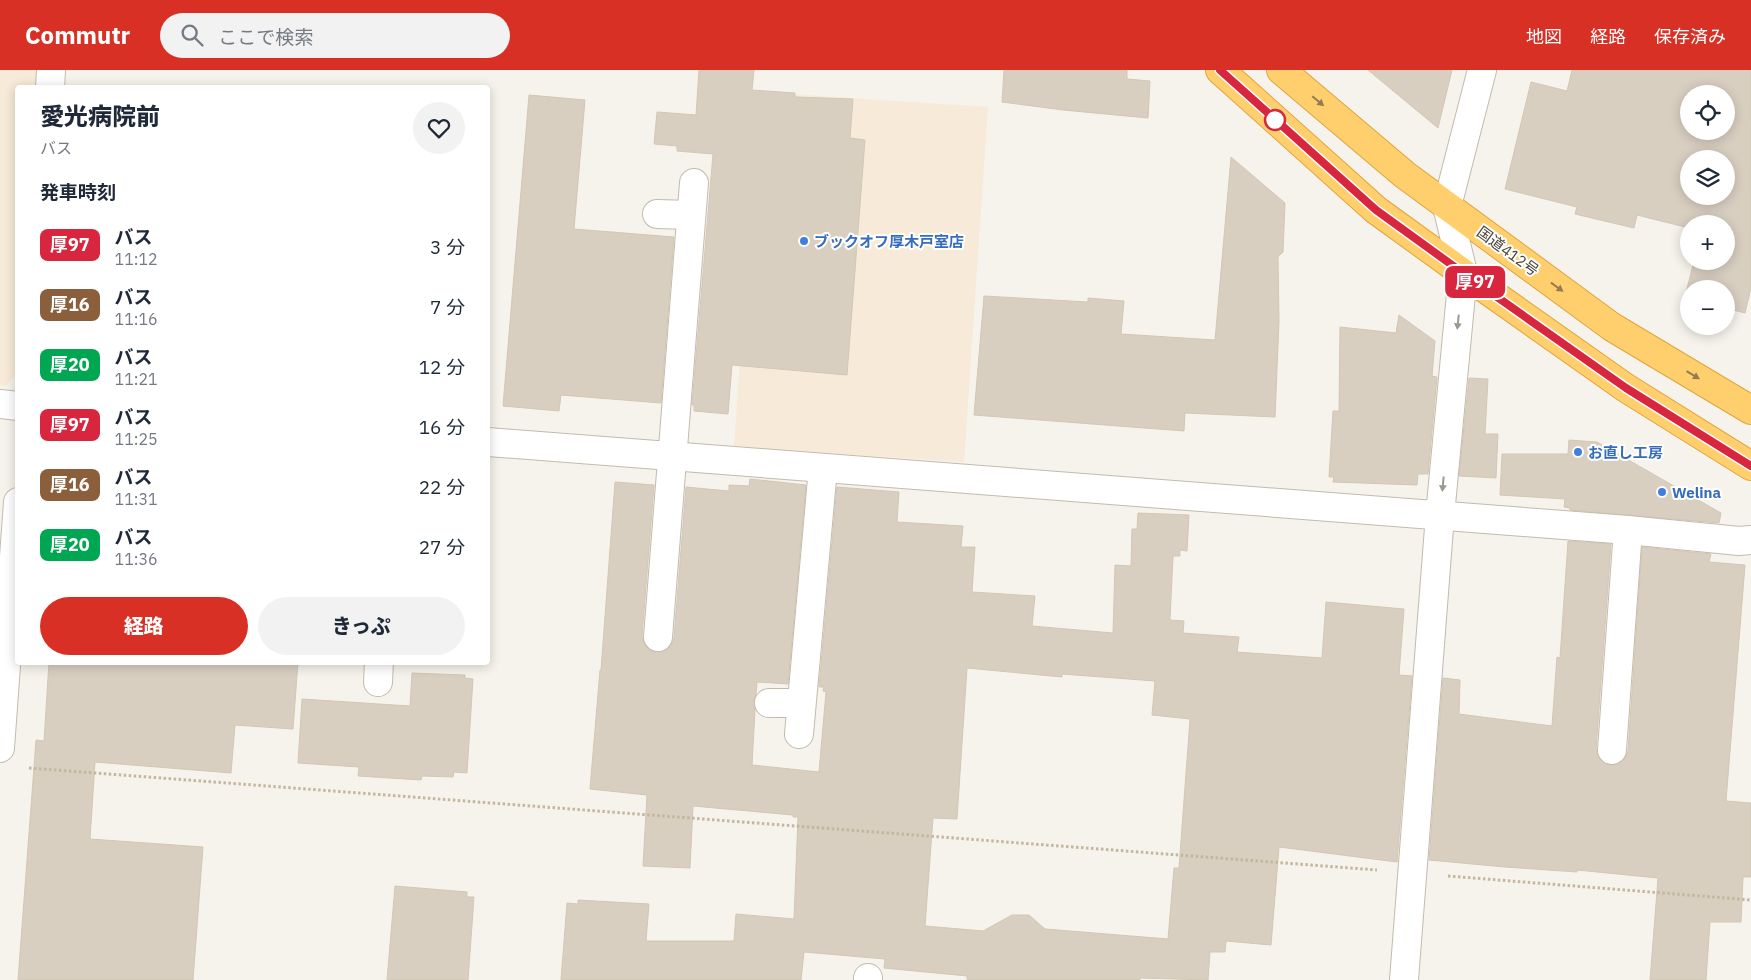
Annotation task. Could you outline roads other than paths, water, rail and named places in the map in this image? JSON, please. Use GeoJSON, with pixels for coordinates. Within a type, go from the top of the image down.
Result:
{"type":"FeatureCollection","features":[{"type":"Feature","properties":{"kind":"highway"},"geometry":{"type":"LineString","coordinates":[[1220,70],[1376,210],[1626,388],[1751,466]]}},
{"type":"Feature","properties":{"kind":"highway","name":"国道412号"},"geometry":{"type":"LineString","coordinates":[[1281,70],[1405,175],[1612,327],[1751,410]]}},
{"type":"Feature","properties":{"kind":"street"},"geometry":{"type":"LineString","coordinates":[[50,85],[51,70]]}},
{"type":"Feature","properties":{"kind":"street"},"geometry":{"type":"LineString","coordinates":[[1404,980],[1440,515],[1463,273],[1447,206],[1482,70]]}},
{"type":"Feature","properties":{"kind":"street"},"geometry":{"type":"LineString","coordinates":[[658,637],[694,183]]}},
{"type":"Feature","properties":{"kind":"street"},"geometry":{"type":"LineString","coordinates":[[657,214],[691,215]]}},
{"type":"Feature","properties":{"kind":"street"},"geometry":{"type":"LineString","coordinates":[[0,404],[15,406]]}},
{"type":"Feature","properties":{"kind":"street"},"geometry":{"type":"LineString","coordinates":[[490,442],[1440,515],[1739,541],[1751,540]]}},
{"type":"Feature","properties":{"kind":"street"},"geometry":{"type":"LineString","coordinates":[[799,734],[823,468]]}},
{"type":"Feature","properties":{"kind":"street"},"geometry":{"type":"LineString","coordinates":[[1612,750],[1628,530]]}},
{"type":"Feature","properties":{"kind":"street"},"geometry":{"type":"LineString","coordinates":[[0,748],[15,543]]}},
{"type":"Feature","properties":{"kind":"street"},"geometry":{"type":"LineString","coordinates":[[769,702],[801,703]]}},
{"type":"Feature","properties":{"kind":"place","name":"ブックオフ厚木戸室店"},"geometry":{"type":"Point","coordinates":[804,241]}},
{"type":"Feature","properties":{"kind":"place","name":"お直し工房"},"geometry":{"type":"Point","coordinates":[1578,452]}},
{"type":"Feature","properties":{"kind":"place","name":"Welina"},"geometry":{"type":"Point","coordinates":[1662,492]}}]}
